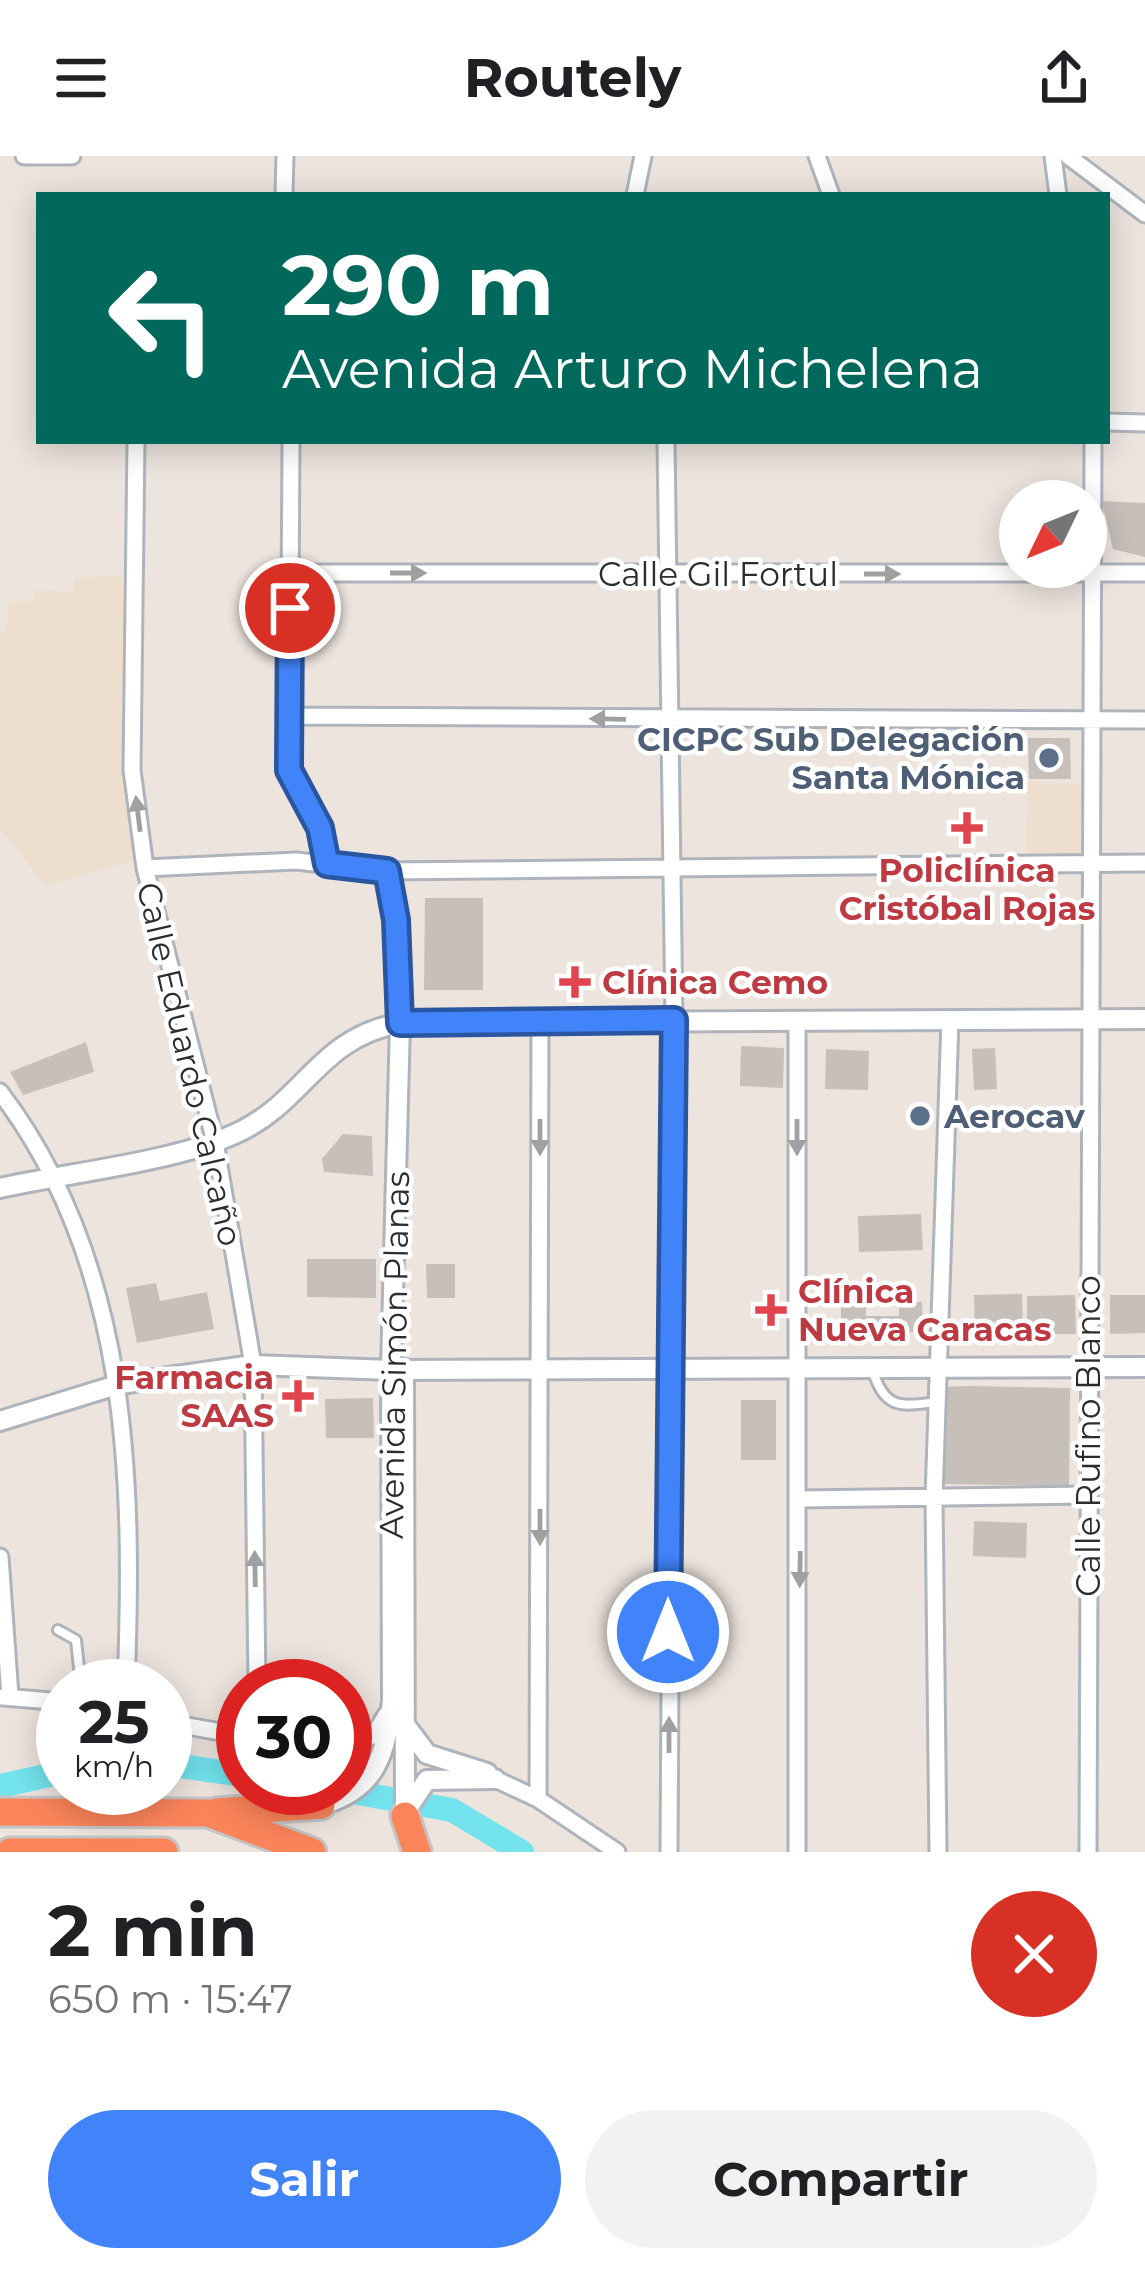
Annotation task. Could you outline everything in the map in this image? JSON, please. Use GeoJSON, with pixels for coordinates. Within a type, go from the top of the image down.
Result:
{"type":"FeatureCollection","features":[{"type":"Feature","properties":{"kind":"highway"},"geometry":{"type":"LineString","coordinates":[[0,1812],[36,1811]]}},
{"type":"Feature","properties":{"kind":"highway"},"geometry":{"type":"LineString","coordinates":[[192,1813],[216,1812]]}},
{"type":"Feature","properties":{"kind":"highway"},"geometry":{"type":"LineString","coordinates":[[208,1813],[312,1852]]}},
{"type":"Feature","properties":{"kind":"highway"},"geometry":{"type":"LineString","coordinates":[[0,1824],[42,1815]]}},
{"type":"Feature","properties":{"kind":"highway"},"geometry":{"type":"LineString","coordinates":[[405,1816],[417,1852]]}},
{"type":"Feature","properties":{"kind":"highway"},"geometry":{"type":"LineString","coordinates":[[10,1852],[164,1852]]}},
{"type":"Feature","properties":{"kind":"street"},"geometry":{"type":"LineString","coordinates":[[24,156],[72,156]]}},
{"type":"Feature","properties":{"kind":"street"},"geometry":{"type":"LineString","coordinates":[[284,192],[285,156]]}},
{"type":"Feature","properties":{"kind":"street"},"geometry":{"type":"LineString","coordinates":[[635,192],[643,156]]}},
{"type":"Feature","properties":{"kind":"street"},"geometry":{"type":"LineString","coordinates":[[817,156],[830,192]]}},
{"type":"Feature","properties":{"kind":"street"},"geometry":{"type":"LineString","coordinates":[[1052,156],[1058,192]]}},
{"type":"Feature","properties":{"kind":"street"},"geometry":{"type":"LineString","coordinates":[[1068,156],[1145,214]]}},
{"type":"Feature","properties":{"kind":"street"},"geometry":{"type":"LineString","coordinates":[[1110,422],[1145,423]]}},
{"type":"Feature","properties":{"kind":"street","name":"Calle Eduardo Calcaño"},"geometry":{"type":"LineString","coordinates":[[136,444],[132,770],[145,868],[215,1142],[253,1365],[257,1659]]}},
{"type":"Feature","properties":{"kind":"street"},"geometry":{"type":"LineString","coordinates":[[291,444],[289,770],[320,828],[327,864]]}},
{"type":"Feature","properties":{"kind":"street"},"geometry":{"type":"LineString","coordinates":[[666,444],[674,1020],[668,1369],[669,1852]]}},
{"type":"Feature","properties":{"kind":"street","name":"Calle Rufino Blanco"},"geometry":{"type":"LineString","coordinates":[[1093,444],[1093,480]]}},
{"type":"Feature","properties":{"kind":"street","name":"Calle Gil Fortul"},"geometry":{"type":"LineString","coordinates":[[1107,572],[1145,573]]}},
{"type":"Feature","properties":{"kind":"street","name":"Calle Gil Fortul"},"geometry":{"type":"LineString","coordinates":[[290,573],[999,573]]}},
{"type":"Feature","properties":{"kind":"street","name":"Calle Rufino Blanco"},"geometry":{"type":"LineString","coordinates":[[1088,1852],[1094,588]]}},
{"type":"Feature","properties":{"kind":"street"},"geometry":{"type":"LineString","coordinates":[[290,716],[1145,720]]}},
{"type":"Feature","properties":{"kind":"street"},"geometry":{"type":"LineString","coordinates":[[145,868],[327,864],[387,871],[1145,863]]}},
{"type":"Feature","properties":{"kind":"street","name":"Avenida Simón Planas"},"geometry":{"type":"LineString","coordinates":[[372,1776],[386,1748],[392,1700],[398,1370],[400,1023],[396,920],[387,871]]}},
{"type":"Feature","properties":{"kind":"street"},"geometry":{"type":"LineString","coordinates":[[0,1188],[215,1142],[267,1115],[346,1040],[400,1023],[1145,1018]]}},
{"type":"Feature","properties":{"kind":"street"},"geometry":{"type":"LineString","coordinates":[[538,1799],[539,1020]]}},
{"type":"Feature","properties":{"kind":"street"},"geometry":{"type":"LineString","coordinates":[[797,1020],[797,1852]]}},
{"type":"Feature","properties":{"kind":"street"},"geometry":{"type":"LineString","coordinates":[[938,1852],[934,1498],[950,1020]]}},
{"type":"Feature","properties":{"kind":"street"},"geometry":{"type":"LineString","coordinates":[[0,1093],[53,1176],[82,1248],[120,1384],[131,1552],[127,1659]]}},
{"type":"Feature","properties":{"kind":"street"},"geometry":{"type":"LineString","coordinates":[[0,1421],[120,1384],[253,1365],[398,1370],[1145,1367]]}},
{"type":"Feature","properties":{"kind":"street","name":"Avenida Simón Planas"},"geometry":{"type":"LineString","coordinates":[[398,1370],[405,1816]]}},
{"type":"Feature","properties":{"kind":"street"},"geometry":{"type":"LineString","coordinates":[[800,1499],[1087,1495]]}},
{"type":"Feature","properties":{"kind":"street"},"geometry":{"type":"LineString","coordinates":[[0,1557],[5,1697],[36,1700]]}},
{"type":"Feature","properties":{"kind":"street"},"geometry":{"type":"LineString","coordinates":[[372,1735],[392,1700]]}},
{"type":"Feature","properties":{"kind":"street"},"geometry":{"type":"LineString","coordinates":[[406,1725],[427,1754],[538,1799],[617,1852]]}},
{"type":"Feature","properties":{"kind":"street"},"geometry":{"type":"LineString","coordinates":[[405,1816],[415,1792],[427,1780],[496,1779]]}},
{"type":"Feature","properties":{"kind":"lane"},"geometry":{"type":"LineString","coordinates":[[871,1367],[880,1394],[890,1402],[937,1402]]}},
{"type":"Feature","properties":{"kind":"lane"},"geometry":{"type":"LineString","coordinates":[[58,1630],[76,1640],[78,1659]]}},
{"type":"Feature","properties":{"kind":"shaded area"},"geometry":{"type":"Polygon","coordinates":[[[122,575],[135,860],[45,886],[0,828],[0,634],[7,629],[9,602],[33,601],[36,590],[73,592],[75,578],[122,575]]]}},
{"type":"Feature","properties":{"kind":"shaded area"},"geometry":{"type":"Polygon","coordinates":[[[1028,782],[1087,784],[1085,858],[1026,858],[1028,782]]]}},
{"type":"Feature","properties":{"kind":"building"},"geometry":{"type":"Polygon","coordinates":[[[1107,501],[1145,503],[1145,557],[1113,549],[1107,501]]]}},
{"type":"Feature","properties":{"kind":"building","name":"CICPC Sub Delegación Santa Mónica"},"geometry":{"type":"Polygon","coordinates":[[[1028,738],[1070,738],[1071,779],[1029,779],[1028,738]]]}},
{"type":"Feature","properties":{"kind":"building"},"geometry":{"type":"Polygon","coordinates":[[[425,898],[483,898],[483,990],[424,990],[425,898]]]}},
{"type":"Feature","properties":{"kind":"building"},"geometry":{"type":"Polygon","coordinates":[[[86,1042],[94,1072],[23,1095],[10,1072],[86,1042]]]}},
{"type":"Feature","properties":{"kind":"building"},"geometry":{"type":"Polygon","coordinates":[[[741,1046],[784,1048],[783,1088],[740,1086],[741,1046]]]}},
{"type":"Feature","properties":{"kind":"building"},"geometry":{"type":"Polygon","coordinates":[[[995,1048],[997,1089],[974,1090],[972,1049],[995,1048]]]}},
{"type":"Feature","properties":{"kind":"building"},"geometry":{"type":"Polygon","coordinates":[[[826,1049],[869,1051],[868,1090],[825,1089],[826,1049]]]}},
{"type":"Feature","properties":{"kind":"building"},"geometry":{"type":"Polygon","coordinates":[[[343,1134],[372,1136],[373,1176],[324,1172],[322,1159],[343,1134]]]}},
{"type":"Feature","properties":{"kind":"building"},"geometry":{"type":"Polygon","coordinates":[[[921,1214],[923,1250],[859,1252],[858,1216],[921,1214]]]}},
{"type":"Feature","properties":{"kind":"building"},"geometry":{"type":"Polygon","coordinates":[[[307,1259],[376,1259],[376,1298],[307,1297],[307,1259]]]}},
{"type":"Feature","properties":{"kind":"building"},"geometry":{"type":"Polygon","coordinates":[[[426,1264],[455,1264],[455,1298],[427,1298],[426,1264]]]}},
{"type":"Feature","properties":{"kind":"building"},"geometry":{"type":"Polygon","coordinates":[[[156,1283],[160,1301],[207,1292],[214,1329],[137,1343],[126,1288],[156,1283]]]}},
{"type":"Feature","properties":{"kind":"building"},"geometry":{"type":"Polygon","coordinates":[[[1022,1294],[1023,1333],[975,1333],[974,1295],[1022,1294]]]}},
{"type":"Feature","properties":{"kind":"building"},"geometry":{"type":"Polygon","coordinates":[[[1075,1295],[1076,1334],[1027,1334],[1027,1296],[1075,1295]]]}},
{"type":"Feature","properties":{"kind":"building"},"geometry":{"type":"Polygon","coordinates":[[[1110,1295],[1145,1295],[1145,1333],[1110,1334],[1110,1295]]]}},
{"type":"Feature","properties":{"kind":"building"},"geometry":{"type":"Polygon","coordinates":[[[841,1302],[866,1302],[866,1316],[899,1316],[899,1302],[922,1302],[923,1332],[841,1333],[841,1302]]]}},
{"type":"Feature","properties":{"kind":"building"},"geometry":{"type":"Polygon","coordinates":[[[943,1387],[1070,1388],[1069,1486],[942,1484],[943,1387]]]}},
{"type":"Feature","properties":{"kind":"building"},"geometry":{"type":"Polygon","coordinates":[[[373,1398],[374,1438],[326,1438],[325,1399],[373,1398]]]}},
{"type":"Feature","properties":{"kind":"building"},"geometry":{"type":"Polygon","coordinates":[[[741,1400],[776,1400],[776,1460],[741,1460],[741,1400]]]}},
{"type":"Feature","properties":{"kind":"building"},"geometry":{"type":"Polygon","coordinates":[[[974,1521],[1027,1523],[1026,1558],[973,1556],[974,1521]]]}},
{"type":"Feature","properties":{"kind":"waterway"},"geometry":{"type":"LineString","coordinates":[[192,1768],[216,1771]]}},
{"type":"Feature","properties":{"kind":"waterway"},"geometry":{"type":"LineString","coordinates":[[0,1786],[36,1778]]}},
{"type":"Feature","properties":{"kind":"waterway"},"geometry":{"type":"LineString","coordinates":[[372,1796],[452,1810],[522,1852]]}},
{"type":"Feature","properties":{"kind":"place","name":"CICPC Sub Delegación Santa Mónica"},"geometry":{"type":"Point","coordinates":[1049,758]}},
{"type":"Feature","properties":{"kind":"place","name":"Policlínica Cristóbal Rojas"},"geometry":{"type":"Point","coordinates":[967,828]}},
{"type":"Feature","properties":{"kind":"place","name":"Clínica Cemo"},"geometry":{"type":"Point","coordinates":[575,982]}},
{"type":"Feature","properties":{"kind":"place","name":"Aerocav"},"geometry":{"type":"Point","coordinates":[920,1116]}},
{"type":"Feature","properties":{"kind":"place","name":"Clínica Nueva Caracas"},"geometry":{"type":"Point","coordinates":[771,1310]}},
{"type":"Feature","properties":{"kind":"place","name":"Farmacia SAAS"},"geometry":{"type":"Point","coordinates":[298,1396]}},
{"type":"Feature","properties":{"kind":"route"},"geometry":{"type":"LineString","coordinates":[[290,608],[289,770],[320,828],[327,864],[387,871],[396,920],[400,1023],[674,1020],[668,1632]]}}]}
